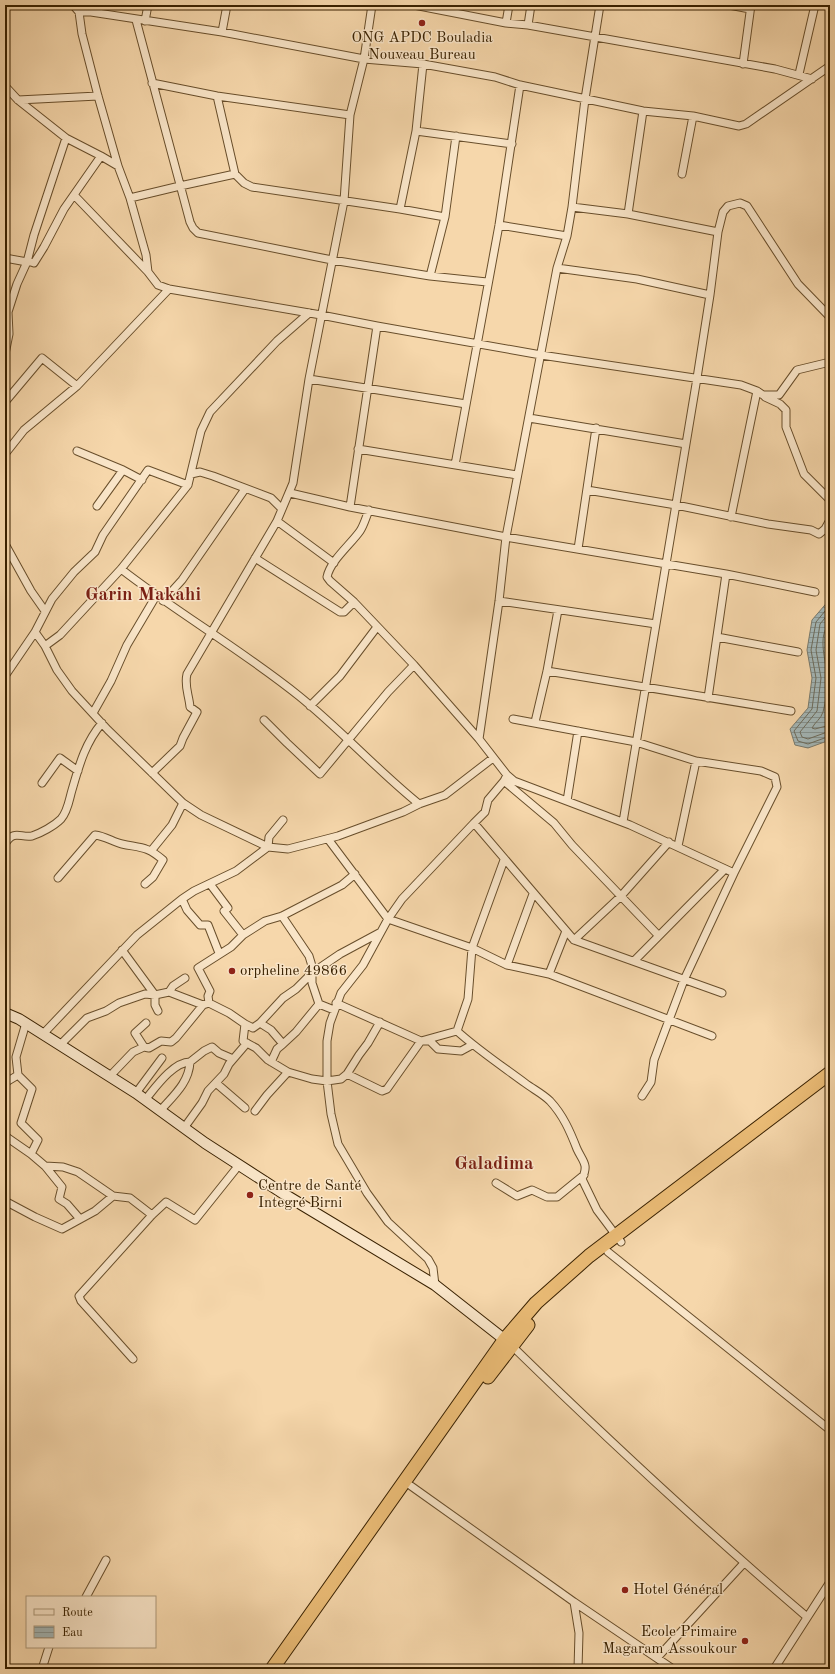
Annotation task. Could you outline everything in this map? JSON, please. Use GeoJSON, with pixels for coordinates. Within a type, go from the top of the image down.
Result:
{"type":"FeatureCollection","features":[{"type":"Feature","properties":{"kind":"highway"},"geometry":{"type":"LineString","coordinates":[[281,1669],[334,1585],[405,1481],[508,1342],[592,1260],[830,1074]]}},
{"type":"Feature","properties":{"kind":"highway"},"geometry":{"type":"LineString","coordinates":[[592,1260],[608,1252],[619,1239],[830,1083]]}},
{"type":"Feature","properties":{"kind":"highway"},"geometry":{"type":"LineString","coordinates":[[272,1669],[334,1585],[411,1486],[508,1342]]}},
{"type":"Feature","properties":{"kind":"street"},"geometry":{"type":"LineString","coordinates":[[74,5],[78,12],[82,34],[98,96],[118,166],[130,198],[146,255],[148,272]]}},
{"type":"Feature","properties":{"kind":"street"},"geometry":{"type":"LineString","coordinates":[[145,21],[148,5]]}},
{"type":"Feature","properties":{"kind":"street"},"geometry":{"type":"LineString","coordinates":[[222,32],[227,5]]}},
{"type":"Feature","properties":{"kind":"street"},"geometry":{"type":"LineString","coordinates":[[152,773],[180,746],[197,712],[190,707],[185,681],[187,674],[278,521],[293,483],[309,379],[344,201],[350,115],[364,59],[372,5]]}},
{"type":"Feature","properties":{"kind":"street"},"geometry":{"type":"LineString","coordinates":[[414,5],[432,7],[506,23],[528,25],[799,74],[812,79]]}},
{"type":"Feature","properties":{"kind":"street"},"geometry":{"type":"LineString","coordinates":[[506,23],[509,5]]}},
{"type":"Feature","properties":{"kind":"street"},"geometry":{"type":"LineString","coordinates":[[528,25],[531,5]]}},
{"type":"Feature","properties":{"kind":"street"},"geometry":{"type":"LineString","coordinates":[[479,739],[499,601],[506,537],[557,268],[567,236],[585,99],[600,5]]}},
{"type":"Feature","properties":{"kind":"street"},"geometry":{"type":"LineString","coordinates":[[729,5],[751,7],[744,64]]}},
{"type":"Feature","properties":{"kind":"street"},"geometry":{"type":"LineString","coordinates":[[799,74],[815,5]]}},
{"type":"Feature","properties":{"kind":"street"},"geometry":{"type":"LineString","coordinates":[[78,12],[92,8],[136,20],[222,32],[364,59],[423,64],[495,77],[520,85],[643,111],[693,116],[742,126],[830,66]]}},
{"type":"Feature","properties":{"kind":"street"},"geometry":{"type":"LineString","coordinates":[[136,20],[190,222],[198,233],[332,260],[430,276],[487,282]]}},
{"type":"Feature","properties":{"kind":"street"},"geometry":{"type":"LineString","coordinates":[[400,208],[416,131],[423,64]]}},
{"type":"Feature","properties":{"kind":"street"},"geometry":{"type":"LineString","coordinates":[[152,82],[217,96],[350,115]]}},
{"type":"Feature","properties":{"kind":"street"},"geometry":{"type":"LineString","coordinates":[[455,465],[487,282],[499,225],[520,85]]}},
{"type":"Feature","properties":{"kind":"street"},"geometry":{"type":"LineString","coordinates":[[5,86],[18,100],[66,138],[118,166]]}},
{"type":"Feature","properties":{"kind":"street"},"geometry":{"type":"LineString","coordinates":[[18,100],[98,96]]}},
{"type":"Feature","properties":{"kind":"street"},"geometry":{"type":"LineString","coordinates":[[217,96],[235,174],[244,183],[252,187],[400,208],[445,217]]}},
{"type":"Feature","properties":{"kind":"street"},"geometry":{"type":"LineString","coordinates":[[628,214],[643,111]]}},
{"type":"Feature","properties":{"kind":"street"},"geometry":{"type":"LineString","coordinates":[[682,174],[693,116]]}},
{"type":"Feature","properties":{"kind":"street"},"geometry":{"type":"LineString","coordinates":[[416,131],[512,144]]}},
{"type":"Feature","properties":{"kind":"street"},"geometry":{"type":"LineString","coordinates":[[430,276],[445,217],[456,136]]}},
{"type":"Feature","properties":{"kind":"street"},"geometry":{"type":"LineString","coordinates":[[5,354],[9,334],[8,312],[16,284],[28,262],[34,235],[66,138]]}},
{"type":"Feature","properties":{"kind":"street"},"geometry":{"type":"LineString","coordinates":[[5,258],[34,263],[74,195],[101,156]]}},
{"type":"Feature","properties":{"kind":"street"},"geometry":{"type":"LineString","coordinates":[[130,198],[235,174]]}},
{"type":"Feature","properties":{"kind":"street"},"geometry":{"type":"LineString","coordinates":[[74,195],[148,272],[158,285],[169,290],[541,354],[741,385],[780,404],[786,410],[786,427],[804,474],[830,500]]}},
{"type":"Feature","properties":{"kind":"street"},"geometry":{"type":"LineString","coordinates":[[623,822],[697,378],[718,232],[723,212],[728,206],[740,203],[747,206],[798,284],[830,317]]}},
{"type":"Feature","properties":{"kind":"street"},"geometry":{"type":"LineString","coordinates":[[572,207],[628,214],[718,232]]}},
{"type":"Feature","properties":{"kind":"street"},"geometry":{"type":"LineString","coordinates":[[499,225],[567,236]]}},
{"type":"Feature","properties":{"kind":"street"},"geometry":{"type":"LineString","coordinates":[[557,268],[637,279],[710,295]]}},
{"type":"Feature","properties":{"kind":"street"},"geometry":{"type":"LineString","coordinates":[[5,454],[24,430],[77,386],[169,290]]}},
{"type":"Feature","properties":{"kind":"street"},"geometry":{"type":"LineString","coordinates":[[45,646],[60,636],[121,569],[188,485],[202,431],[210,412],[277,342],[309,313]]}},
{"type":"Feature","properties":{"kind":"street"},"geometry":{"type":"LineString","coordinates":[[350,507],[377,326]]}},
{"type":"Feature","properties":{"kind":"street"},"geometry":{"type":"LineString","coordinates":[[5,402],[42,358],[77,386]]}},
{"type":"Feature","properties":{"kind":"street"},"geometry":{"type":"LineString","coordinates":[[760,393],[779,395],[797,370],[830,362]]}},
{"type":"Feature","properties":{"kind":"street"},"geometry":{"type":"LineString","coordinates":[[309,379],[367,387],[466,404]]}},
{"type":"Feature","properties":{"kind":"street"},"geometry":{"type":"LineString","coordinates":[[731,517],[760,393]]}},
{"type":"Feature","properties":{"kind":"street"},"geometry":{"type":"LineString","coordinates":[[529,418],[686,444]]}},
{"type":"Feature","properties":{"kind":"street"},"geometry":{"type":"LineString","coordinates":[[578,550],[596,428]]}},
{"type":"Feature","properties":{"kind":"street"},"geometry":{"type":"LineString","coordinates":[[358,449],[517,475]]}},
{"type":"Feature","properties":{"kind":"street"},"geometry":{"type":"LineString","coordinates":[[77,451],[123,470],[142,480]]}},
{"type":"Feature","properties":{"kind":"street"},"geometry":{"type":"LineString","coordinates":[[5,676],[7,668],[35,632],[45,611],[74,572],[94,552],[103,535],[149,469],[188,485]]}},
{"type":"Feature","properties":{"kind":"street"},"geometry":{"type":"LineString","coordinates":[[97,506],[123,470]]}},
{"type":"Feature","properties":{"kind":"street"},"geometry":{"type":"LineString","coordinates":[[191,474],[200,472],[271,498],[282,509]]}},
{"type":"Feature","properties":{"kind":"street"},"geometry":{"type":"LineString","coordinates":[[164,601],[182,580],[245,489]]}},
{"type":"Feature","properties":{"kind":"street"},"geometry":{"type":"LineString","coordinates":[[587,490],[676,505],[768,524],[811,530],[819,534],[825,530],[830,520]]}},
{"type":"Feature","properties":{"kind":"street"},"geometry":{"type":"LineString","coordinates":[[290,493],[350,507],[506,537],[726,574],[814,592]]}},
{"type":"Feature","properties":{"kind":"street"},"geometry":{"type":"LineString","coordinates":[[369,510],[361,530],[334,563],[328,572],[327,577],[354,602],[479,739],[505,778],[554,823],[572,845],[658,935]]}},
{"type":"Feature","properties":{"kind":"street"},"geometry":{"type":"LineString","coordinates":[[278,521],[334,563]]}},
{"type":"Feature","properties":{"kind":"street"},"geometry":{"type":"LineString","coordinates":[[5,544],[31,591],[45,611]]}},
{"type":"Feature","properties":{"kind":"street"},"geometry":{"type":"LineString","coordinates":[[255,558],[340,612],[344,612],[354,602]]}},
{"type":"Feature","properties":{"kind":"street"},"geometry":{"type":"LineString","coordinates":[[121,569],[156,596],[286,686],[419,804]]}},
{"type":"Feature","properties":{"kind":"street"},"geometry":{"type":"LineString","coordinates":[[708,698],[726,574]]}},
{"type":"Feature","properties":{"kind":"street"},"geometry":{"type":"LineString","coordinates":[[92,713],[111,681],[126,645],[156,596]]}},
{"type":"Feature","properties":{"kind":"street"},"geometry":{"type":"LineString","coordinates":[[499,601],[656,624]]}},
{"type":"Feature","properties":{"kind":"street"},"geometry":{"type":"LineString","coordinates":[[535,722],[547,671],[558,610]]}},
{"type":"Feature","properties":{"kind":"street"},"geometry":{"type":"LineString","coordinates":[[310,706],[336,680],[377,627]]}},
{"type":"Feature","properties":{"kind":"street"},"geometry":{"type":"LineString","coordinates":[[35,632],[45,646],[57,670],[72,691],[92,713],[183,803],[201,815],[268,847],[288,849],[328,839],[397,814],[419,804],[445,795],[493,758]]}},
{"type":"Feature","properties":{"kind":"street"},"geometry":{"type":"LineString","coordinates":[[717,637],[798,652]]}},
{"type":"Feature","properties":{"kind":"street"},"geometry":{"type":"LineString","coordinates":[[264,720],[320,774],[388,692],[414,666]]}},
{"type":"Feature","properties":{"kind":"street"},"geometry":{"type":"LineString","coordinates":[[547,671],[791,711]]}},
{"type":"Feature","properties":{"kind":"street"},"geometry":{"type":"LineString","coordinates":[[513,718],[578,732],[636,742],[696,761],[761,771],[775,777],[778,787],[734,873],[684,980],[654,1060],[651,1082],[642,1096]]}},
{"type":"Feature","properties":{"kind":"street"},"geometry":{"type":"LineString","coordinates":[[5,844],[16,835],[30,836],[40,833],[60,820],[69,803],[84,752],[92,735],[102,723]]}},
{"type":"Feature","properties":{"kind":"street"},"geometry":{"type":"LineString","coordinates":[[567,801],[578,732]]}},
{"type":"Feature","properties":{"kind":"street"},"geometry":{"type":"LineString","coordinates":[[42,783],[60,758],[78,771]]}},
{"type":"Feature","properties":{"kind":"street"},"geometry":{"type":"LineString","coordinates":[[678,846],[696,761]]}},
{"type":"Feature","properties":{"kind":"street"},"geometry":{"type":"LineString","coordinates":[[505,778],[623,822],[734,873]]}},
{"type":"Feature","properties":{"kind":"street"},"geometry":{"type":"LineString","coordinates":[[435,1285],[433,1268],[428,1259],[388,1222],[367,1193],[338,1144],[330,1114],[326,1081],[327,1041],[335,1007],[346,985],[363,965],[388,919],[402,899],[485,812],[488,800],[505,778]]}},
{"type":"Feature","properties":{"kind":"street"},"geometry":{"type":"LineString","coordinates":[[151,851],[172,825],[183,803]]}},
{"type":"Feature","properties":{"kind":"street"},"geometry":{"type":"LineString","coordinates":[[43,1034],[137,935],[194,890],[236,871],[268,847],[269,837],[283,820]]}},
{"type":"Feature","properties":{"kind":"street"},"geometry":{"type":"LineString","coordinates":[[474,823],[533,894],[551,912],[574,940],[722,993]]}},
{"type":"Feature","properties":{"kind":"street"},"geometry":{"type":"LineString","coordinates":[[58,878],[95,835],[103,836],[122,844],[141,847],[151,851],[163,860],[153,877],[145,884]]}},
{"type":"Feature","properties":{"kind":"street"},"geometry":{"type":"LineString","coordinates":[[328,839],[388,919],[472,948],[507,965],[549,974],[712,1036]]}},
{"type":"Feature","properties":{"kind":"street"},"geometry":{"type":"LineString","coordinates":[[574,940],[621,896],[669,842]]}},
{"type":"Feature","properties":{"kind":"street"},"geometry":{"type":"LineString","coordinates":[[457,1031],[468,999],[472,948],[504,860]]}},
{"type":"Feature","properties":{"kind":"street"},"geometry":{"type":"LineString","coordinates":[[634,961],[658,935],[725,869]]}},
{"type":"Feature","properties":{"kind":"street"},"geometry":{"type":"LineString","coordinates":[[110,1076],[133,1052],[144,1047],[149,1048],[161,1041],[172,1042],[183,1032],[206,1004],[210,992],[198,968],[231,947],[242,935],[265,921],[282,916],[342,885],[355,874]]}},
{"type":"Feature","properties":{"kind":"street"},"geometry":{"type":"LineString","coordinates":[[210,884],[228,908],[224,911],[242,935]]}},
{"type":"Feature","properties":{"kind":"street"},"geometry":{"type":"LineString","coordinates":[[507,965],[533,894]]}},
{"type":"Feature","properties":{"kind":"street"},"geometry":{"type":"LineString","coordinates":[[182,899],[187,910],[200,925],[208,925],[219,954]]}},
{"type":"Feature","properties":{"kind":"street"},"geometry":{"type":"LineString","coordinates":[[282,916],[309,956],[312,966],[312,983],[319,1004]]}},
{"type":"Feature","properties":{"kind":"street"},"geometry":{"type":"LineString","coordinates":[[549,974],[566,931]]}},
{"type":"Feature","properties":{"kind":"street"},"geometry":{"type":"LineString","coordinates":[[60,1045],[87,1018],[106,1011],[119,1003],[145,994],[155,995],[169,992],[229,1013],[245,1024],[254,1028],[283,998],[296,989],[312,973],[340,954],[380,933]]}},
{"type":"Feature","properties":{"kind":"street"},"geometry":{"type":"LineString","coordinates":[[122,950],[155,995],[155,1004],[158,1011]]}},
{"type":"Feature","properties":{"kind":"street"},"geometry":{"type":"LineString","coordinates":[[169,992],[173,986],[185,978]]}},
{"type":"Feature","properties":{"kind":"street"},"geometry":{"type":"LineString","coordinates":[[319,1004],[335,1007],[380,1022],[420,1041],[430,1041],[438,1049],[461,1051],[472,1045]]}},
{"type":"Feature","properties":{"kind":"street"},"geometry":{"type":"LineString","coordinates":[[271,1062],[277,1049],[296,1032],[319,1004]]}},
{"type":"Feature","properties":{"kind":"street"},"geometry":{"type":"LineString","coordinates":[[5,1013],[43,1034],[136,1092],[184,1128],[284,1194],[435,1285],[508,1342],[556,1389],[744,1563],[807,1617]]}},
{"type":"Feature","properties":{"kind":"street"},"geometry":{"type":"LineString","coordinates":[[245,1024],[243,1038],[271,1062],[288,1072],[312,1079],[326,1081],[341,1079],[347,1074],[380,1022]]}},
{"type":"Feature","properties":{"kind":"street"},"geometry":{"type":"LineString","coordinates":[[144,1047],[135,1033],[146,1023]]}},
{"type":"Feature","properties":{"kind":"street"},"geometry":{"type":"LineString","coordinates":[[260,1023],[271,1030],[283,1044]]}},
{"type":"Feature","properties":{"kind":"street"},"geometry":{"type":"LineString","coordinates":[[26,1024],[16,1057],[18,1075],[32,1089],[21,1123],[38,1140],[31,1154]]}},
{"type":"Feature","properties":{"kind":"street"},"geometry":{"type":"LineString","coordinates":[[347,1074],[382,1091],[387,1089],[420,1041],[457,1031]]}},
{"type":"Feature","properties":{"kind":"street"},"geometry":{"type":"LineString","coordinates":[[457,1031],[472,1045],[549,1101],[561,1116],[585,1163],[586,1169],[582,1179],[596,1210],[619,1239]]}},
{"type":"Feature","properties":{"kind":"street"},"geometry":{"type":"LineString","coordinates":[[184,1128],[202,1103],[208,1091],[224,1074],[233,1059],[247,1043]]}},
{"type":"Feature","properties":{"kind":"street"},"geometry":{"type":"LineString","coordinates":[[145,1100],[170,1071],[187,1062],[190,1062],[204,1051],[212,1047],[219,1053],[233,1059]]}},
{"type":"Feature","properties":{"kind":"street"},"geometry":{"type":"LineString","coordinates":[[136,1092],[162,1058]]}},
{"type":"Feature","properties":{"kind":"street"},"geometry":{"type":"LineString","coordinates":[[160,1111],[185,1082],[188,1075],[190,1062]]}},
{"type":"Feature","properties":{"kind":"street"},"geometry":{"type":"LineString","coordinates":[[255,1111],[288,1072]]}},
{"type":"Feature","properties":{"kind":"street"},"geometry":{"type":"LineString","coordinates":[[5,1080],[8,1081],[18,1075]]}},
{"type":"Feature","properties":{"kind":"street"},"geometry":{"type":"LineString","coordinates":[[216,1083],[245,1108]]}},
{"type":"Feature","properties":{"kind":"street"},"geometry":{"type":"LineString","coordinates":[[5,1136],[45,1166],[62,1187],[58,1199],[67,1204],[80,1219]]}},
{"type":"Feature","properties":{"kind":"street"},"geometry":{"type":"LineString","coordinates":[[133,1359],[81,1302],[78,1296],[152,1215],[166,1202],[195,1220],[239,1165]]}},
{"type":"Feature","properties":{"kind":"street"},"geometry":{"type":"LineString","coordinates":[[45,1166],[63,1167],[78,1172],[113,1196],[130,1198],[152,1215]]}},
{"type":"Feature","properties":{"kind":"street"},"geometry":{"type":"LineString","coordinates":[[496,1183],[517,1196],[532,1190],[547,1197],[557,1197],[584,1175]]}},
{"type":"Feature","properties":{"kind":"street"},"geometry":{"type":"LineString","coordinates":[[5,1201],[62,1229],[95,1211],[113,1196]]}},
{"type":"Feature","properties":{"kind":"street"},"geometry":{"type":"LineString","coordinates":[[608,1252],[830,1430]]}},
{"type":"Feature","properties":{"kind":"street"},"geometry":{"type":"LineString","coordinates":[[411,1486],[574,1602],[673,1669]]}},
{"type":"Feature","properties":{"kind":"street"},"geometry":{"type":"LineString","coordinates":[[87,1596],[106,1560]]}},
{"type":"Feature","properties":{"kind":"street"},"geometry":{"type":"LineString","coordinates":[[658,1658],[744,1563]]}},
{"type":"Feature","properties":{"kind":"street"},"geometry":{"type":"LineString","coordinates":[[774,1669],[830,1582]]}},
{"type":"Feature","properties":{"kind":"street"},"geometry":{"type":"LineString","coordinates":[[574,1602],[579,1633],[578,1669]]}},
{"type":"Feature","properties":{"kind":"street"},"geometry":{"type":"LineString","coordinates":[[42,1669],[49,1648]]}},
{"type":"Feature","properties":{"kind":"water"},"geometry":{"type":"Polygon","coordinates":[[[830,599],[830,740],[808,748],[795,745],[790,729],[808,708],[812,678],[807,650],[812,620],[830,599]]]}},
{"type":"Feature","properties":{"kind":"place","name":"ONG APDC Bouladia Nouveau Bureau"},"geometry":{"type":"Point","coordinates":[422,23]}},
{"type":"Feature","properties":{"kind":"place","name":"orpheline 49866"},"geometry":{"type":"Point","coordinates":[232,971]}},
{"type":"Feature","properties":{"kind":"place","name":"Centre de Santé Integré Birni"},"geometry":{"type":"Point","coordinates":[250,1195]}},
{"type":"Feature","properties":{"kind":"place","name":"Hotel Général"},"geometry":{"type":"Point","coordinates":[625,1590]}},
{"type":"Feature","properties":{"kind":"place","name":"Ecole Primaire Magaram Assoukour"},"geometry":{"type":"Point","coordinates":[745,1641]}},
{"type":"Feature","properties":{"kind":"district","name":"Garin Makahi"},"geometry":{"type":"Point","coordinates":[143,595]}},
{"type":"Feature","properties":{"kind":"district","name":"Galadima"},"geometry":{"type":"Point","coordinates":[494,1164]}}]}
